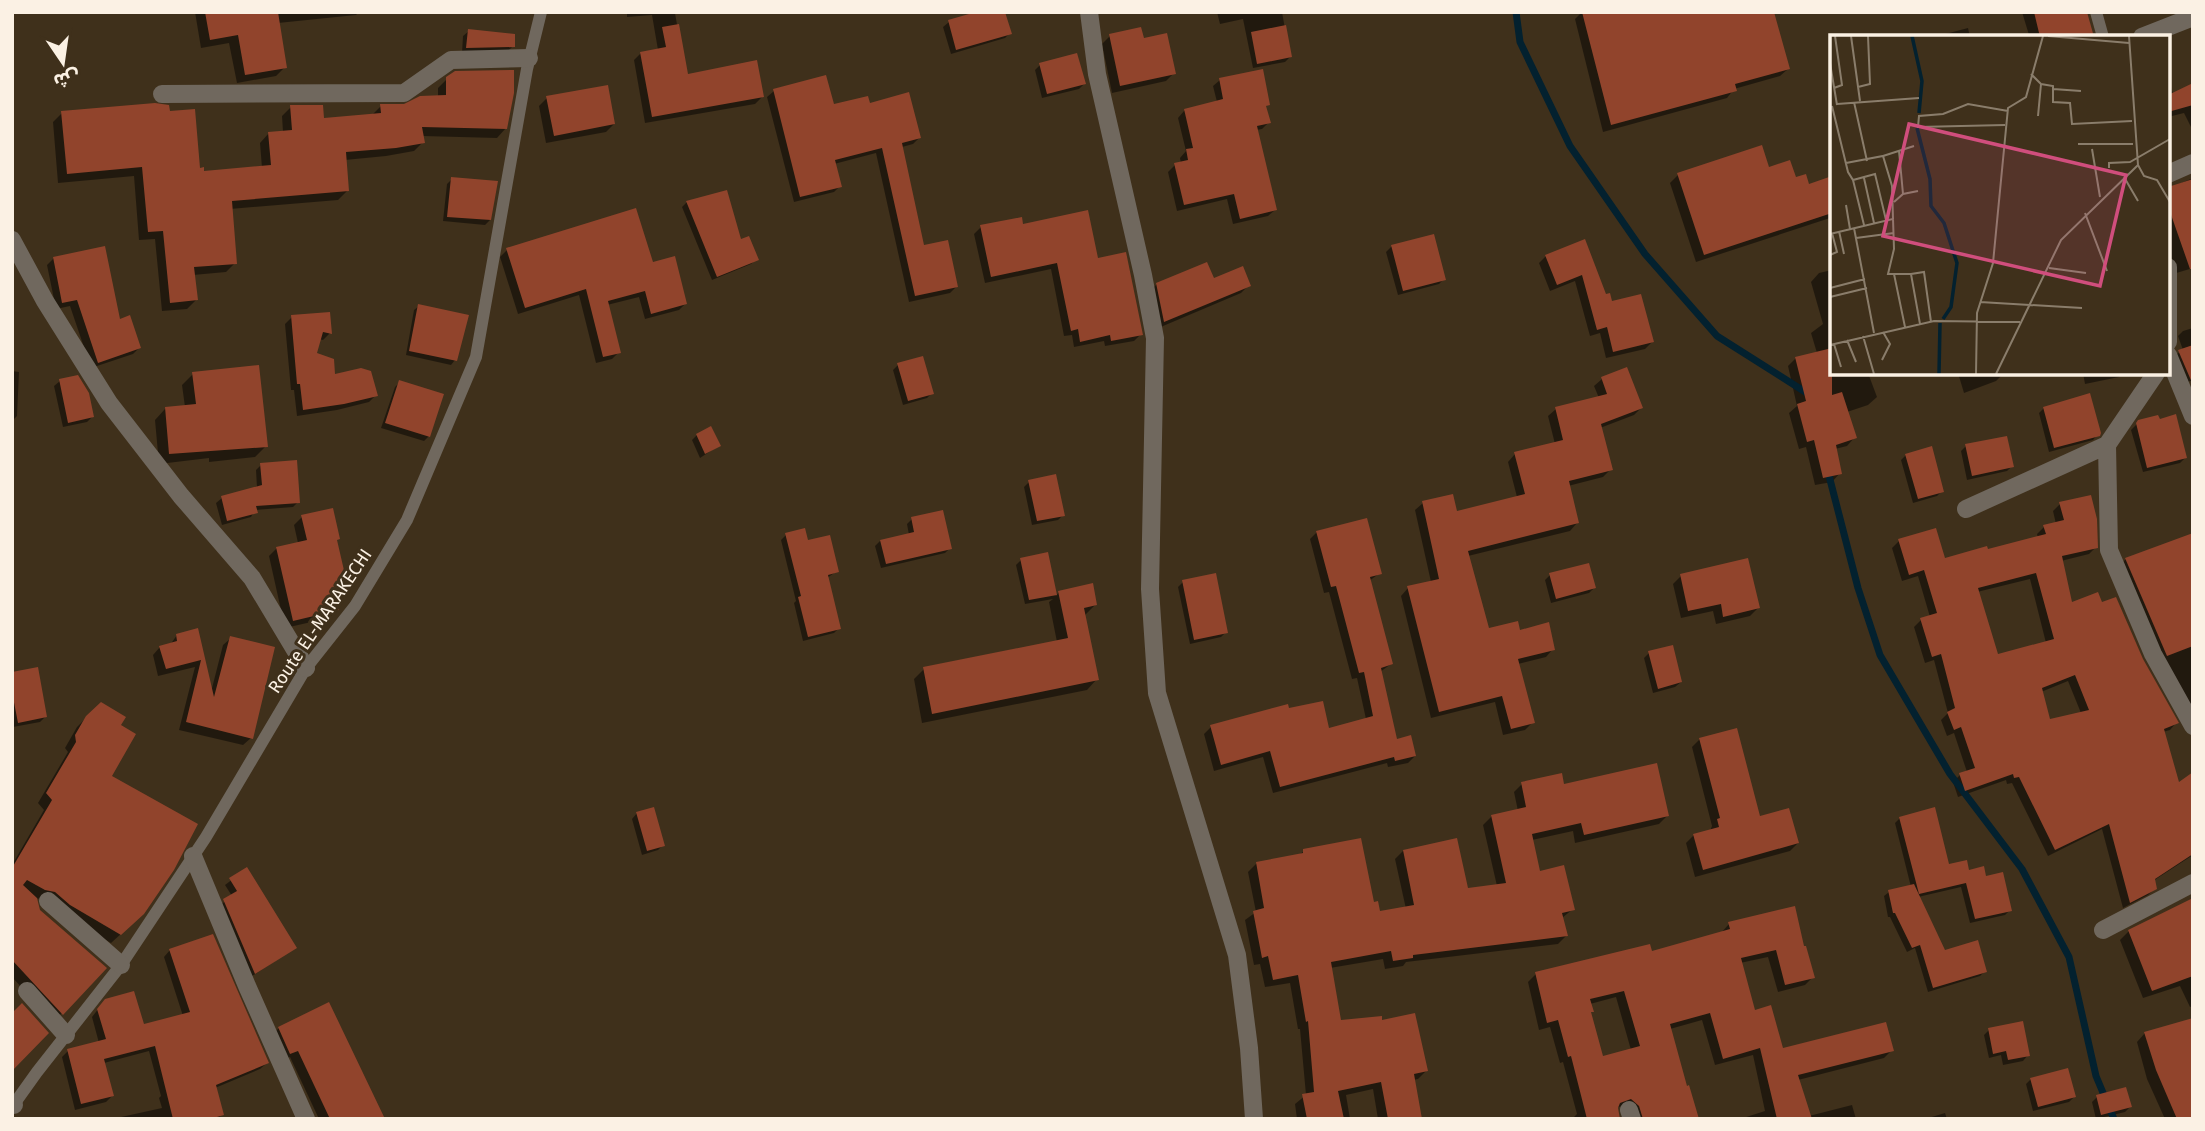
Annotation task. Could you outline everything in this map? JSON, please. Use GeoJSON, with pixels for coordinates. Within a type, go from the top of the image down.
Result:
{"type":"FeatureCollection","features":[{"type":"Feature","properties":{"kind":"street"},"geometry":{"type":"LineString","coordinates":[[1089,12],[1097,74],[1143,275],[1154,338],[1150,589],[1157,693],[1237,955],[1249,1048],[1254,1119]]}},
{"type":"Feature","properties":{"kind":"street"},"geometry":{"type":"LineString","coordinates":[[2147,35],[2193,17]]}},
{"type":"Feature","properties":{"kind":"street"},"geometry":{"type":"LineString","coordinates":[[162,94],[404,93],[451,60],[529,58]]}},
{"type":"Feature","properties":{"kind":"street"},"geometry":{"type":"LineString","coordinates":[[2170,172],[2193,163]]}},
{"type":"Feature","properties":{"kind":"street"},"geometry":{"type":"LineString","coordinates":[[12,240],[45,301],[109,403],[181,496],[252,578],[306,668]]}},
{"type":"Feature","properties":{"kind":"street"},"geometry":{"type":"LineString","coordinates":[[2170,360],[2193,416]]}},
{"type":"Feature","properties":{"kind":"street"},"geometry":{"type":"LineString","coordinates":[[1966,509],[2107,445],[2155,374]]}},
{"type":"Feature","properties":{"kind":"street"},"geometry":{"type":"LineString","coordinates":[[2107,445],[2109,550],[2154,654],[2193,726]]}},
{"type":"Feature","properties":{"kind":"street"},"geometry":{"type":"LineString","coordinates":[[193,856],[306,1119]]}},
{"type":"Feature","properties":{"kind":"street"},"geometry":{"type":"LineString","coordinates":[[2103,930],[2193,883]]}},
{"type":"Feature","properties":{"kind":"street"},"geometry":{"type":"LineString","coordinates":[[48,901],[121,965]]}},
{"type":"Feature","properties":{"kind":"street"},"geometry":{"type":"LineString","coordinates":[[27,991],[66,1035]]}},
{"type":"Feature","properties":{"kind":"lane","name":"Route EL-MARAKECHI"},"geometry":{"type":"LineString","coordinates":[[13,1105],[121,965],[193,856],[306,668],[355,606],[407,520],[476,357],[529,58],[541,12]]}},
{"type":"Feature","properties":{"kind":"lane"},"geometry":{"type":"LineString","coordinates":[[2096,12],[2102,35]]}},
{"type":"Feature","properties":{"kind":"building"},"geometry":{"type":"Polygon","coordinates":[[[205,12],[278,12],[287,68],[245,75],[238,35],[210,40],[205,12]]]}},
{"type":"Feature","properties":{"kind":"building"},"geometry":{"type":"Polygon","coordinates":[[[976,12],[1005,12],[1012,34],[956,50],[948,20],[976,12]]]}},
{"type":"Feature","properties":{"kind":"building"},"geometry":{"type":"Polygon","coordinates":[[[1582,12],[1774,12],[1790,69],[1735,84],[1737,91],[1611,125],[1582,12]]]}},
{"type":"Feature","properties":{"kind":"building"},"geometry":{"type":"Polygon","coordinates":[[[2034,12],[2087,12],[2093,35],[2040,35],[2034,12]]]}},
{"type":"Feature","properties":{"kind":"building"},"geometry":{"type":"Polygon","coordinates":[[[679,24],[688,74],[757,60],[764,97],[652,117],[640,52],[666,47],[662,27],[679,24]]]}},
{"type":"Feature","properties":{"kind":"building"},"geometry":{"type":"Polygon","coordinates":[[[1286,25],[1292,57],[1257,64],[1251,32],[1286,25]]]}},
{"type":"Feature","properties":{"kind":"building"},"geometry":{"type":"Polygon","coordinates":[[[1141,27],[1144,38],[1167,33],[1176,74],[1120,86],[1109,34],[1141,27]]]}},
{"type":"Feature","properties":{"kind":"building"},"geometry":{"type":"Polygon","coordinates":[[[468,29],[515,34],[515,47],[466,48],[468,29]]]}},
{"type":"Feature","properties":{"kind":"building"},"geometry":{"type":"Polygon","coordinates":[[[1077,53],[1086,84],[1047,94],[1039,63],[1077,53]]]}},
{"type":"Feature","properties":{"kind":"building"},"geometry":{"type":"Polygon","coordinates":[[[1263,69],[1270,105],[1266,106],[1271,123],[1257,126],[1277,210],[1240,219],[1234,194],[1184,205],[1174,163],[1188,160],[1186,149],[1193,148],[1184,109],[1223,99],[1219,78],[1263,69]]]}},
{"type":"Feature","properties":{"kind":"building"},"geometry":{"type":"Polygon","coordinates":[[[514,70],[514,93],[507,129],[422,127],[425,143],[346,152],[349,191],[232,201],[237,264],[194,267],[198,300],[170,303],[163,231],[148,232],[142,167],[67,174],[61,111],[155,103],[169,105],[170,111],[195,109],[200,168],[204,167],[204,171],[271,165],[268,132],[292,130],[290,105],[323,105],[324,118],[381,113],[380,104],[404,104],[420,96],[446,95],[446,77],[455,71],[514,70]]]}},
{"type":"Feature","properties":{"kind":"building"},"geometry":{"type":"Polygon","coordinates":[[[826,75],[834,104],[868,96],[870,103],[909,92],[921,138],[902,143],[924,245],[948,240],[958,287],[915,296],[882,148],[835,160],[842,187],[800,197],[773,89],[826,75]]]}},
{"type":"Feature","properties":{"kind":"building"},"geometry":{"type":"Polygon","coordinates":[[[2193,83],[2193,105],[2170,111],[2170,94],[2193,83]]]}},
{"type":"Feature","properties":{"kind":"building"},"geometry":{"type":"Polygon","coordinates":[[[608,85],[615,124],[554,136],[546,96],[608,85]]]}},
{"type":"Feature","properties":{"kind":"building"},"geometry":{"type":"Polygon","coordinates":[[[1762,145],[1769,167],[1790,160],[1796,177],[1806,174],[1809,184],[1830,177],[1830,214],[1704,255],[1677,173],[1762,145]]]}},
{"type":"Feature","properties":{"kind":"building"},"geometry":{"type":"Polygon","coordinates":[[[451,177],[498,181],[491,220],[447,217],[451,177]]]}},
{"type":"Feature","properties":{"kind":"building"},"geometry":{"type":"Polygon","coordinates":[[[2193,179],[2193,269],[2190,269],[2170,212],[2170,186],[2193,179]]]}},
{"type":"Feature","properties":{"kind":"building"},"geometry":{"type":"Polygon","coordinates":[[[727,190],[741,239],[749,236],[759,260],[717,277],[686,201],[727,190]]]}},
{"type":"Feature","properties":{"kind":"building"},"geometry":{"type":"Polygon","coordinates":[[[636,208],[653,262],[675,256],[687,304],[651,314],[645,291],[608,301],[621,353],[603,357],[586,289],[525,308],[506,248],[636,208]]]}},
{"type":"Feature","properties":{"kind":"building"},"geometry":{"type":"Polygon","coordinates":[[[1088,210],[1098,258],[1126,252],[1143,335],[1111,341],[1110,335],[1080,342],[1078,329],[1071,331],[1057,263],[991,277],[980,225],[1022,217],[1023,224],[1088,210]]]}},
{"type":"Feature","properties":{"kind":"building"},"geometry":{"type":"Polygon","coordinates":[[[1434,234],[1446,280],[1403,291],[1391,245],[1434,234]]]}},
{"type":"Feature","properties":{"kind":"building"},"geometry":{"type":"Polygon","coordinates":[[[1585,239],[1606,294],[1610,293],[1612,301],[1641,294],[1654,342],[1613,352],[1607,327],[1597,330],[1582,275],[1557,285],[1545,255],[1585,239]]]}},
{"type":"Feature","properties":{"kind":"building"},"geometry":{"type":"Polygon","coordinates":[[[105,246],[120,319],[130,315],[141,348],[98,363],[77,300],[62,303],[53,257],[105,246]]]}},
{"type":"Feature","properties":{"kind":"building"},"geometry":{"type":"Polygon","coordinates":[[[1207,262],[1214,278],[1243,266],[1251,286],[1164,322],[1156,283],[1207,262]]]}},
{"type":"Feature","properties":{"kind":"building"},"geometry":{"type":"Polygon","coordinates":[[[418,304],[469,315],[457,361],[409,351],[418,304]]]}},
{"type":"Feature","properties":{"kind":"building"},"geometry":{"type":"Polygon","coordinates":[[[330,312],[332,334],[323,332],[317,353],[334,359],[335,374],[361,368],[371,371],[378,396],[303,410],[300,384],[297,384],[291,315],[330,312]]]}},
{"type":"Feature","properties":{"kind":"building"},"geometry":{"type":"Polygon","coordinates":[[[2193,345],[2193,385],[2178,350],[2193,345]]]}},
{"type":"Feature","properties":{"kind":"building"},"geometry":{"type":"Polygon","coordinates":[[[1830,348],[1832,395],[1842,392],[1857,438],[1836,445],[1842,474],[1823,478],[1814,440],[1807,442],[1797,404],[1806,401],[1795,357],[1830,348]]]}},
{"type":"Feature","properties":{"kind":"building"},"geometry":{"type":"Polygon","coordinates":[[[923,356],[934,394],[908,401],[897,363],[923,356]]]}},
{"type":"Feature","properties":{"kind":"building"},"geometry":{"type":"Polygon","coordinates":[[[259,365],[268,447],[169,454],[165,407],[196,404],[192,372],[259,365]]]}},
{"type":"Feature","properties":{"kind":"building"},"geometry":{"type":"Polygon","coordinates":[[[1627,367],[1643,408],[1601,424],[1613,470],[1569,481],[1579,523],[1468,551],[1489,628],[1518,621],[1520,630],[1549,622],[1555,650],[1518,659],[1535,723],[1511,729],[1502,696],[1439,712],[1407,586],[1439,579],[1422,501],[1453,494],[1457,511],[1525,494],[1514,452],[1563,440],[1555,407],[1607,394],[1601,377],[1627,367]]]}},
{"type":"Feature","properties":{"kind":"building"},"geometry":{"type":"Polygon","coordinates":[[[78,375],[89,393],[94,417],[68,423],[59,379],[78,375]]]}},
{"type":"Feature","properties":{"kind":"building"},"geometry":{"type":"Polygon","coordinates":[[[399,380],[444,394],[430,437],[385,423],[399,380]]]}},
{"type":"Feature","properties":{"kind":"building"},"geometry":{"type":"Polygon","coordinates":[[[2090,393],[2100,436],[2054,448],[2043,407],[2090,393]]]}},
{"type":"Feature","properties":{"kind":"building"},"geometry":{"type":"Polygon","coordinates":[[[2176,414],[2187,458],[2147,468],[2136,423],[2138,420],[2158,415],[2160,419],[2176,414]]]}},
{"type":"Feature","properties":{"kind":"building"},"geometry":{"type":"Polygon","coordinates":[[[711,426],[721,446],[705,454],[696,434],[711,426]]]}},
{"type":"Feature","properties":{"kind":"building"},"geometry":{"type":"Polygon","coordinates":[[[2007,436],[2014,467],[1972,476],[1965,444],[2007,436]]]}},
{"type":"Feature","properties":{"kind":"building"},"geometry":{"type":"Polygon","coordinates":[[[1932,446],[1944,492],[1918,499],[1905,454],[1932,446]]]}},
{"type":"Feature","properties":{"kind":"building"},"geometry":{"type":"Polygon","coordinates":[[[297,460],[300,503],[256,506],[258,513],[227,521],[221,496],[262,485],[260,463],[297,460]]]}},
{"type":"Feature","properties":{"kind":"building"},"geometry":{"type":"Polygon","coordinates":[[[1056,474],[1065,516],[1037,521],[1028,480],[1056,474]]]}},
{"type":"Feature","properties":{"kind":"building"},"geometry":{"type":"Polygon","coordinates":[[[2091,495],[2097,519],[2098,548],[2062,556],[2072,602],[2098,592],[2102,602],[2116,597],[2143,659],[2179,723],[2164,729],[2179,782],[2193,772],[2193,854],[2155,879],[2157,889],[2130,903],[2109,824],[2055,850],[2019,777],[2014,778],[2013,774],[1965,791],[1959,773],[1975,768],[1961,727],[1954,730],[1947,712],[1955,708],[1941,654],[1932,657],[1920,618],[1937,613],[1924,570],[1909,575],[1898,539],[1936,528],[1945,558],[1987,546],[1988,549],[2046,534],[2043,525],[2064,520],[2059,502],[2091,495]],[[2036,573],[1978,588],[1998,654],[2054,639],[2036,573]],[[2075,675],[2042,688],[2050,719],[2089,710],[2075,675]]]}},
{"type":"Feature","properties":{"kind":"building"},"geometry":{"type":"Polygon","coordinates":[[[333,508],[349,592],[335,595],[339,610],[293,621],[276,547],[307,540],[301,515],[333,508]]]}},
{"type":"Feature","properties":{"kind":"building"},"geometry":{"type":"Polygon","coordinates":[[[943,510],[952,549],[886,564],[880,540],[914,532],[911,517],[943,510]]]}},
{"type":"Feature","properties":{"kind":"building"},"geometry":{"type":"Polygon","coordinates":[[[1367,518],[1382,574],[1370,577],[1393,664],[1381,668],[1397,739],[1411,735],[1416,756],[1395,761],[1394,757],[1280,787],[1270,751],[1221,765],[1210,725],[1288,704],[1289,708],[1323,701],[1329,728],[1373,716],[1364,672],[1359,673],[1336,586],[1331,587],[1316,531],[1367,518]]]}},
{"type":"Feature","properties":{"kind":"building"},"geometry":{"type":"Polygon","coordinates":[[[805,528],[808,540],[830,535],[839,572],[828,575],[841,629],[808,637],[785,533],[805,528]]]}},
{"type":"Feature","properties":{"kind":"building"},"geometry":{"type":"Polygon","coordinates":[[[2193,533],[2193,646],[2167,656],[2125,558],[2193,533]]]}},
{"type":"Feature","properties":{"kind":"building"},"geometry":{"type":"Polygon","coordinates":[[[1048,552],[1057,595],[1029,600],[1020,558],[1048,552]]]}},
{"type":"Feature","properties":{"kind":"building"},"geometry":{"type":"Polygon","coordinates":[[[1748,558],[1760,608],[1723,617],[1721,604],[1688,611],[1680,574],[1748,558]]]}},
{"type":"Feature","properties":{"kind":"building"},"geometry":{"type":"Polygon","coordinates":[[[1589,563],[1596,588],[1556,599],[1549,573],[1589,563]]]}},
{"type":"Feature","properties":{"kind":"building"},"geometry":{"type":"Polygon","coordinates":[[[1216,573],[1228,633],[1194,640],[1182,580],[1216,573]]]}},
{"type":"Feature","properties":{"kind":"building"},"geometry":{"type":"Polygon","coordinates":[[[1093,583],[1097,605],[1084,608],[1099,680],[932,714],[923,667],[1068,638],[1058,591],[1093,583]]]}},
{"type":"Feature","properties":{"kind":"building"},"geometry":{"type":"Polygon","coordinates":[[[198,628],[214,697],[230,636],[275,647],[253,739],[186,722],[201,660],[166,669],[159,646],[177,641],[176,634],[198,628]]]}},
{"type":"Feature","properties":{"kind":"building"},"geometry":{"type":"Polygon","coordinates":[[[1673,645],[1682,682],[1658,689],[1648,651],[1673,645]]]}},
{"type":"Feature","properties":{"kind":"building"},"geometry":{"type":"Polygon","coordinates":[[[38,667],[47,717],[18,723],[12,692],[12,672],[38,667]]]}},
{"type":"Feature","properties":{"kind":"building"},"geometry":{"type":"Polygon","coordinates":[[[101,702],[126,717],[121,725],[136,734],[112,776],[198,824],[174,870],[144,914],[121,935],[70,905],[55,892],[45,890],[27,880],[23,885],[37,898],[40,910],[107,968],[63,1015],[12,960],[12,868],[52,800],[46,793],[76,742],[75,735],[86,716],[101,702]]]}},
{"type":"Feature","properties":{"kind":"building"},"geometry":{"type":"Polygon","coordinates":[[[1737,728],[1760,816],[1789,808],[1799,843],[1703,870],[1693,834],[1719,827],[1717,819],[1720,818],[1699,738],[1737,728]]]}},
{"type":"Feature","properties":{"kind":"building"},"geometry":{"type":"Polygon","coordinates":[[[1657,763],[1669,816],[1584,835],[1581,823],[1532,834],[1540,871],[1564,865],[1575,910],[1562,913],[1568,936],[1413,955],[1413,958],[1393,961],[1391,951],[1331,962],[1341,1020],[1382,1016],[1382,1020],[1415,1013],[1428,1071],[1414,1074],[1422,1119],[1388,1119],[1381,1082],[1338,1091],[1344,1119],[1307,1119],[1302,1094],[1314,1092],[1308,1021],[1306,1022],[1298,975],[1273,980],[1268,956],[1262,958],[1253,911],[1264,908],[1256,862],[1303,853],[1303,849],[1361,838],[1374,902],[1378,901],[1380,911],[1414,905],[1403,850],[1457,838],[1468,888],[1506,883],[1491,815],[1526,807],[1521,782],[1562,773],[1564,784],[1657,763]]]}},
{"type":"Feature","properties":{"kind":"building"},"geometry":{"type":"Polygon","coordinates":[[[654,807],[665,846],[647,851],[636,812],[654,807]]]}},
{"type":"Feature","properties":{"kind":"building"},"geometry":{"type":"Polygon","coordinates":[[[1935,807],[1949,864],[1967,860],[1969,870],[1984,866],[1986,876],[2003,872],[2012,911],[1975,919],[1966,883],[1919,894],[1899,817],[1935,807]]]}},
{"type":"Feature","properties":{"kind":"building"},"geometry":{"type":"Polygon","coordinates":[[[247,867],[297,948],[255,974],[223,899],[237,891],[229,878],[247,867]]]}},
{"type":"Feature","properties":{"kind":"building"},"geometry":{"type":"Polygon","coordinates":[[[1914,884],[1945,950],[1978,940],[1987,972],[1933,988],[1920,945],[1912,948],[1893,913],[1888,890],[1914,884]]]}},
{"type":"Feature","properties":{"kind":"building"},"geometry":{"type":"Polygon","coordinates":[[[2193,898],[2193,976],[2152,991],[2128,930],[2193,898]]]}},
{"type":"Feature","properties":{"kind":"building"},"geometry":{"type":"Polygon","coordinates":[[[1795,906],[1815,978],[1785,985],[1776,950],[1741,958],[1755,1010],[1771,1005],[1783,1048],[1886,1022],[1894,1051],[1798,1075],[1812,1119],[1777,1119],[1760,1048],[1723,1059],[1710,1013],[1670,1024],[1699,1119],[1643,1119],[1639,1106],[1631,1099],[1620,1103],[1620,1119],[1587,1119],[1571,1056],[1568,1057],[1558,1020],[1547,1023],[1535,972],[1650,944],[1652,951],[1730,929],[1728,922],[1795,906]],[[1624,991],[1590,999],[1603,1056],[1640,1046],[1624,991]]]}},
{"type":"Feature","properties":{"kind":"building"},"geometry":{"type":"Polygon","coordinates":[[[213,934],[269,1063],[216,1085],[224,1115],[210,1119],[173,1119],[155,1046],[104,1059],[114,1096],[81,1104],[67,1049],[106,1039],[97,1009],[105,999],[134,991],[144,1024],[190,1012],[169,949],[213,934]]]}},
{"type":"Feature","properties":{"kind":"building"},"geometry":{"type":"Polygon","coordinates":[[[329,1002],[385,1119],[330,1119],[298,1051],[290,1054],[278,1027],[329,1002]]]}},
{"type":"Feature","properties":{"kind":"building"},"geometry":{"type":"Polygon","coordinates":[[[22,1003],[49,1033],[12,1071],[12,1013],[22,1003]]]}},
{"type":"Feature","properties":{"kind":"building"},"geometry":{"type":"Polygon","coordinates":[[[2193,1018],[2193,1119],[2177,1119],[2156,1070],[2144,1032],[2193,1018]]]}},
{"type":"Feature","properties":{"kind":"building"},"geometry":{"type":"Polygon","coordinates":[[[2023,1021],[2030,1056],[2008,1060],[2006,1051],[1993,1054],[1988,1028],[2023,1021]]]}},
{"type":"Feature","properties":{"kind":"building"},"geometry":{"type":"Polygon","coordinates":[[[2068,1068],[2076,1097],[2038,1107],[2030,1078],[2068,1068]]]}},
{"type":"Feature","properties":{"kind":"building"},"geometry":{"type":"Polygon","coordinates":[[[2126,1087],[2132,1107],[2101,1115],[2096,1095],[2126,1087]]]}},
{"type":"Feature","properties":{"kind":"waterway"},"geometry":{"type":"LineString","coordinates":[[1516,12],[1520,42],[1570,146],[1645,254],[1717,336],[1810,395]]}},
{"type":"Feature","properties":{"kind":"waterway"},"geometry":{"type":"LineString","coordinates":[[1827,468],[1858,588],[1880,655],[1950,774],[2022,869],[2069,957],[2096,1076],[2114,1119]]}}]}
